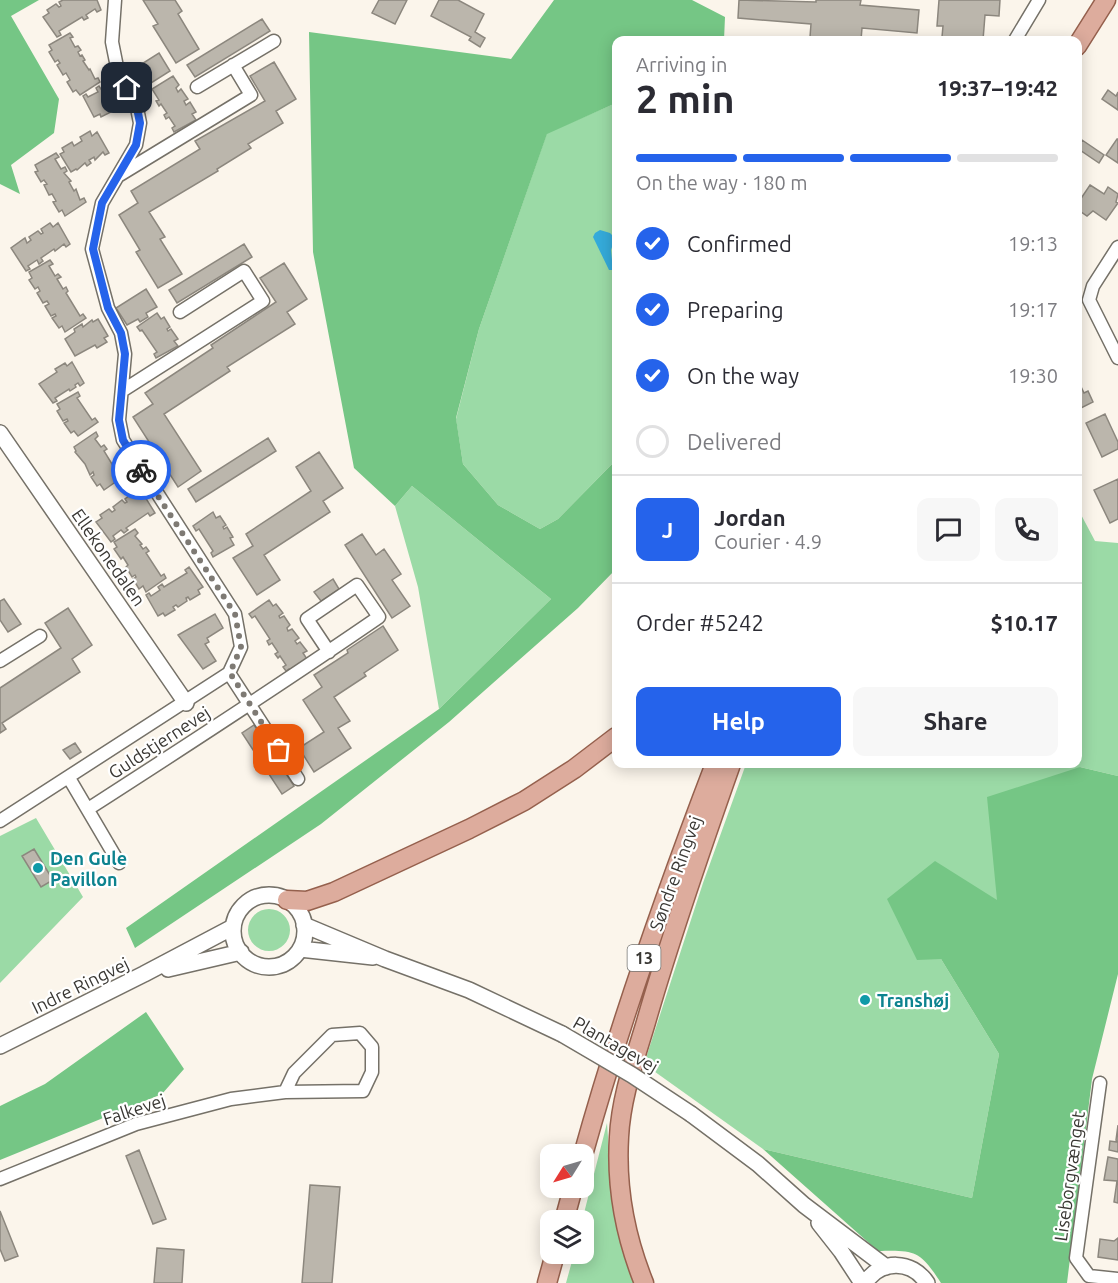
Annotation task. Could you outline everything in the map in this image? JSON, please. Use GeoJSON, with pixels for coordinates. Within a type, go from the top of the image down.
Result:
{"type":"FeatureCollection","features":[{"type":"Feature","properties":{"kind":"main road"},"geometry":{"type":"LineString","coordinates":[[1082,38],[1106,0]]}},
{"type":"Feature","properties":{"kind":"main road"},"geometry":{"type":"LineString","coordinates":[[287,900],[307,901],[334,892],[469,829],[524,801],[574,769],[612,740]]}},
{"type":"Feature","properties":{"kind":"main road","name":"Søndre Ringvej"},"geometry":{"type":"LineString","coordinates":[[586,1144],[630,999],[673,874],[713,768]]}},
{"type":"Feature","properties":{"kind":"main road"},"geometry":{"type":"LineString","coordinates":[[644,1283],[629,1239],[620,1185],[619,1135],[623,1108],[660,970],[731,768]]}},
{"type":"Feature","properties":{"kind":"main road"},"geometry":{"type":"LineString","coordinates":[[547,1283],[552,1264]]}},
{"type":"Feature","properties":{"kind":"street"},"geometry":{"type":"LineString","coordinates":[[115,0],[112,42],[118,72],[136,103],[140,123],[136,145],[102,203],[93,249],[108,308],[121,333],[125,354],[119,420],[123,440],[235,614],[241,647],[230,673],[298,780]]}},
{"type":"Feature","properties":{"kind":"street"},"geometry":{"type":"LineString","coordinates":[[1017,36],[1039,0]]}},
{"type":"Feature","properties":{"kind":"street"},"geometry":{"type":"LineString","coordinates":[[196,87],[274,41]]}},
{"type":"Feature","properties":{"kind":"street"},"geometry":{"type":"LineString","coordinates":[[116,178],[251,95],[233,65]]}},
{"type":"Feature","properties":{"kind":"street"},"geometry":{"type":"LineString","coordinates":[[1118,247],[1093,286],[1089,300],[1118,358]]}},
{"type":"Feature","properties":{"kind":"street"},"geometry":{"type":"LineString","coordinates":[[122,391],[263,301],[244,271],[180,312]]}},
{"type":"Feature","properties":{"kind":"street","name":"Ellekonedalen"},"geometry":{"type":"LineString","coordinates":[[0,433],[186,703]]}},
{"type":"Feature","properties":{"kind":"street","name":"Guldstjernevej"},"geometry":{"type":"LineString","coordinates":[[88,809],[249,705],[329,652],[379,617],[357,585],[307,619],[329,652]]}},
{"type":"Feature","properties":{"kind":"street"},"geometry":{"type":"LineString","coordinates":[[0,661],[40,636]]}},
{"type":"Feature","properties":{"kind":"street","name":"Guldstjernevej"},"geometry":{"type":"LineString","coordinates":[[0,821],[230,673]]}},
{"type":"Feature","properties":{"kind":"street"},"geometry":{"type":"LineString","coordinates":[[69,778],[119,863]]}},
{"type":"Feature","properties":{"kind":"street"},"geometry":{"type":"LineString","coordinates":[[268,895],[287,900],[301,915],[304,925],[304,937],[300,949],[288,961],[271,966],[254,963],[241,952],[236,945],[233,927],[241,908],[257,897],[268,895]]}},
{"type":"Feature","properties":{"kind":"street","name":"Plantagevej"},"geometry":{"type":"LineString","coordinates":[[304,925],[385,959],[469,990],[562,1034],[632,1075],[691,1114],[758,1164],[804,1204],[886,1267]]}},
{"type":"Feature","properties":{"kind":"street","name":"Indre Ringvej"},"geometry":{"type":"LineString","coordinates":[[0,1046],[233,927]]}},
{"type":"Feature","properties":{"kind":"street","name":"Plantagevej"},"geometry":{"type":"LineString","coordinates":[[300,949],[385,959]]}},
{"type":"Feature","properties":{"kind":"street","name":"Indre Ringvej"},"geometry":{"type":"LineString","coordinates":[[144,974],[241,952]]}},
{"type":"Feature","properties":{"kind":"street","name":"Falkevej"},"geometry":{"type":"LineString","coordinates":[[0,1179],[136,1124],[231,1099],[285,1092],[363,1091],[372,1072],[372,1047],[360,1034],[332,1035],[294,1073],[285,1092]]}},
{"type":"Feature","properties":{"kind":"street","name":"Liseborgvænget"},"geometry":{"type":"LineString","coordinates":[[1100,1083],[1076,1258],[1089,1276],[1118,1279]]}},
{"type":"Feature","properties":{"kind":"street","name":"Plantagevej"},"geometry":{"type":"LineString","coordinates":[[804,1204],[864,1283]]}},
{"type":"Feature","properties":{"kind":"street"},"geometry":{"type":"LineString","coordinates":[[864,1283],[872,1274],[886,1267],[904,1266],[920,1274],[927,1283]]}},
{"type":"Feature","properties":{"kind":"green space"},"geometry":{"type":"Polygon","coordinates":[[[0,0],[39,0],[11,16],[59,99],[54,133],[11,165],[20,194],[0,184],[0,0]]]}},
{"type":"Feature","properties":{"kind":"green space"},"geometry":{"type":"Polygon","coordinates":[[[554,0],[692,0],[725,17],[724,36],[612,36],[612,105],[547,134],[479,329],[456,418],[463,464],[498,505],[540,529],[558,519],[612,464],[612,573],[578,608],[449,722],[321,824],[135,948],[126,928],[439,709],[551,599],[412,486],[395,506],[354,468],[313,252],[309,32],[511,59],[554,0]]]}},
{"type":"Feature","properties":{"kind":"green space"},"geometry":{"type":"Polygon","coordinates":[[[612,105],[612,464],[558,519],[540,529],[498,505],[463,464],[456,419],[479,329],[547,133],[612,105]]]}},
{"type":"Feature","properties":{"kind":"green space"},"geometry":{"type":"Polygon","coordinates":[[[412,486],[551,599],[439,709],[418,587],[395,506],[412,486]]]}},
{"type":"Feature","properties":{"kind":"green space"},"geometry":{"type":"Polygon","coordinates":[[[1082,516],[1095,541],[1118,543],[1118,776],[1082,767],[1082,516]]]}},
{"type":"Feature","properties":{"kind":"green space"},"geometry":{"type":"Polygon","coordinates":[[[745,768],[1079,768],[997,900],[941,959],[999,1054],[972,1198],[763,1149],[644,1064],[703,883],[745,768]]]}},
{"type":"Feature","properties":{"kind":"green space"},"geometry":{"type":"Polygon","coordinates":[[[1077,768],[1118,776],[1118,974],[1092,1079],[1067,1283],[941,1283],[928,1264],[916,1255],[901,1251],[878,1251],[763,1149],[972,1198],[999,1054],[941,959],[917,960],[887,899],[935,861],[997,900],[987,797],[1077,768]]]}},
{"type":"Feature","properties":{"kind":"green space"},"geometry":{"type":"Polygon","coordinates":[[[36,818],[83,897],[0,983],[0,836],[36,818]]]}},
{"type":"Feature","properties":{"kind":"green space"},"geometry":{"type":"Polygon","coordinates":[[[269,909],[284,915],[290,930],[284,945],[269,951],[254,945],[248,930],[254,915],[269,909]]]}},
{"type":"Feature","properties":{"kind":"green space"},"geometry":{"type":"Polygon","coordinates":[[[146,1012],[184,1069],[162,1094],[0,1160],[0,1106],[45,1084],[146,1012]]]}},
{"type":"Feature","properties":{"kind":"green space"},"geometry":{"type":"Polygon","coordinates":[[[607,1123],[613,1208],[629,1266],[637,1283],[566,1283],[571,1264],[594,1264],[594,1210],[585,1210],[588,1198],[594,1198],[594,1174],[607,1123]]]}},
{"type":"Feature","properties":{"kind":"water"},"geometry":{"type":"Polygon","coordinates":[[[600,230],[612,235],[612,270],[609,270],[593,237],[600,230]]]}},
{"type":"Feature","properties":{"kind":"building"},"geometry":{"type":"Polygon","coordinates":[[[97,0],[101,10],[97,12],[95,9],[86,15],[88,18],[84,20],[82,17],[59,31],[61,35],[57,37],[43,17],[49,13],[47,10],[56,4],[61,6],[59,2],[97,0]]]}},
{"type":"Feature","properties":{"kind":"building"},"geometry":{"type":"Polygon","coordinates":[[[143,0],[175,0],[182,11],[178,14],[199,49],[176,63],[153,26],[158,24],[143,0]]]}},
{"type":"Feature","properties":{"kind":"building"},"geometry":{"type":"Polygon","coordinates":[[[379,0],[407,0],[395,24],[372,13],[379,0]]]}},
{"type":"Feature","properties":{"kind":"building"},"geometry":{"type":"Polygon","coordinates":[[[439,0],[458,0],[484,14],[475,32],[485,38],[480,47],[469,40],[471,37],[431,16],[439,0]]]}},
{"type":"Feature","properties":{"kind":"building"},"geometry":{"type":"Polygon","coordinates":[[[739,0],[816,2],[816,0],[861,0],[860,5],[919,10],[917,33],[862,28],[861,36],[810,36],[811,24],[738,18],[739,0]]]}},
{"type":"Feature","properties":{"kind":"building"},"geometry":{"type":"Polygon","coordinates":[[[939,0],[1000,0],[999,16],[985,15],[983,36],[942,36],[943,26],[937,26],[939,0]]]}},
{"type":"Feature","properties":{"kind":"building"},"geometry":{"type":"Polygon","coordinates":[[[262,19],[270,31],[195,77],[187,65],[262,19]]]}},
{"type":"Feature","properties":{"kind":"building"},"geometry":{"type":"Polygon","coordinates":[[[70,33],[75,47],[78,46],[81,50],[78,52],[85,60],[83,61],[95,79],[98,78],[100,82],[80,95],[76,90],[73,92],[67,82],[70,80],[66,73],[63,75],[57,65],[60,63],[58,60],[55,62],[49,52],[52,50],[49,45],[70,33]]]}},
{"type":"Feature","properties":{"kind":"building"},"geometry":{"type":"Polygon","coordinates":[[[159,53],[170,71],[140,90],[129,72],[159,53]]]}},
{"type":"Feature","properties":{"kind":"building"},"geometry":{"type":"Polygon","coordinates":[[[274,62],[296,99],[276,111],[283,123],[248,144],[251,148],[217,169],[218,171],[149,212],[165,237],[160,239],[182,274],[158,288],[136,252],[140,250],[119,215],[138,203],[131,191],[200,149],[195,141],[265,101],[250,76],[274,62]]]}},
{"type":"Feature","properties":{"kind":"building"},"geometry":{"type":"Polygon","coordinates":[[[173,76],[179,85],[176,88],[178,92],[181,89],[188,99],[184,101],[186,105],[190,102],[196,112],[192,114],[196,120],[174,132],[172,128],[175,126],[169,117],[166,119],[164,115],[167,113],[161,104],[159,106],[156,101],[159,100],[152,89],[173,76]]]}},
{"type":"Feature","properties":{"kind":"building"},"geometry":{"type":"Polygon","coordinates":[[[112,83],[124,104],[115,110],[113,106],[109,108],[111,112],[101,117],[100,114],[94,117],[83,96],[86,94],[88,97],[98,92],[96,88],[99,86],[101,89],[112,83]]]}},
{"type":"Feature","properties":{"kind":"building"},"geometry":{"type":"Polygon","coordinates":[[[1108,90],[1116,96],[1118,92],[1118,110],[1102,99],[1108,90]]]}},
{"type":"Feature","properties":{"kind":"building"},"geometry":{"type":"Polygon","coordinates":[[[90,131],[92,136],[97,132],[109,153],[105,155],[103,152],[95,160],[94,157],[89,160],[91,163],[87,166],[85,163],[71,172],[60,154],[64,152],[62,148],[72,142],[74,146],[82,141],[80,137],[90,131]]]}},
{"type":"Feature","properties":{"kind":"building"},"geometry":{"type":"Polygon","coordinates":[[[1118,139],[1118,163],[1106,155],[1118,139]]]}},
{"type":"Feature","properties":{"kind":"building"},"geometry":{"type":"Polygon","coordinates":[[[1082,140],[1104,155],[1099,163],[1082,151],[1082,140]]]}},
{"type":"Feature","properties":{"kind":"building"},"geometry":{"type":"Polygon","coordinates":[[[56,153],[59,157],[55,159],[61,169],[65,167],[67,171],[64,173],[71,181],[69,182],[74,191],[76,189],[80,200],[84,198],[86,202],[65,216],[62,210],[59,212],[53,202],[56,201],[52,194],[49,195],[44,185],[47,184],[44,180],[41,182],[35,172],[38,171],[35,165],[56,153]]]}},
{"type":"Feature","properties":{"kind":"building"},"geometry":{"type":"Polygon","coordinates":[[[1090,185],[1104,194],[1108,187],[1118,194],[1116,202],[1118,203],[1106,220],[1093,211],[1087,216],[1082,212],[1082,197],[1090,185]]]}},
{"type":"Feature","properties":{"kind":"building"},"geometry":{"type":"Polygon","coordinates":[[[50,223],[53,227],[58,223],[70,244],[66,247],[64,244],[55,251],[54,249],[41,258],[43,261],[39,264],[37,260],[28,266],[30,269],[26,271],[11,248],[25,238],[27,243],[31,240],[29,237],[38,231],[43,233],[41,229],[50,223]]]}},
{"type":"Feature","properties":{"kind":"building"},"geometry":{"type":"Polygon","coordinates":[[[244,244],[252,257],[177,303],[169,290],[244,244]]]}},
{"type":"Feature","properties":{"kind":"building"},"geometry":{"type":"Polygon","coordinates":[[[50,260],[53,264],[49,266],[55,276],[58,274],[61,277],[57,279],[63,289],[66,287],[68,291],[66,293],[80,316],[83,314],[86,318],[65,332],[62,326],[59,328],[52,318],[56,316],[55,314],[51,316],[45,306],[49,304],[47,301],[43,303],[37,293],[40,291],[38,287],[35,289],[29,280],[32,278],[29,272],[50,260]]]}},
{"type":"Feature","properties":{"kind":"building"},"geometry":{"type":"Polygon","coordinates":[[[284,263],[307,299],[287,312],[295,324],[227,367],[230,371],[164,414],[201,471],[178,487],[133,417],[153,404],[145,393],[213,348],[211,345],[276,302],[260,278],[284,263]]]}},
{"type":"Feature","properties":{"kind":"building"},"geometry":{"type":"Polygon","coordinates":[[[146,289],[157,307],[146,313],[148,317],[140,322],[138,319],[127,325],[116,308],[146,289]]]}},
{"type":"Feature","properties":{"kind":"building"},"geometry":{"type":"Polygon","coordinates":[[[157,313],[161,319],[164,317],[170,327],[168,331],[171,329],[178,339],[174,341],[178,346],[156,358],[154,354],[157,352],[142,330],[140,331],[137,327],[157,313]]]}},
{"type":"Feature","properties":{"kind":"building"},"geometry":{"type":"Polygon","coordinates":[[[98,319],[108,336],[104,338],[107,342],[97,348],[95,345],[75,356],[65,339],[82,324],[83,327],[92,320],[93,322],[98,319]]]}},
{"type":"Feature","properties":{"kind":"building"},"geometry":{"type":"Polygon","coordinates":[[[72,362],[84,383],[80,386],[78,383],[70,391],[69,389],[55,398],[57,401],[53,403],[39,384],[57,372],[55,369],[72,362]]]}},
{"type":"Feature","properties":{"kind":"building"},"geometry":{"type":"Polygon","coordinates":[[[1082,389],[1084,393],[1088,391],[1093,402],[1082,408],[1082,389]]]}},
{"type":"Feature","properties":{"kind":"building"},"geometry":{"type":"Polygon","coordinates":[[[78,392],[80,396],[77,398],[92,420],[95,418],[98,422],[78,436],[74,431],[71,433],[64,423],[68,421],[67,419],[63,421],[57,411],[60,409],[57,404],[78,392]]]}},
{"type":"Feature","properties":{"kind":"building"},"geometry":{"type":"Polygon","coordinates":[[[1105,414],[1118,442],[1118,449],[1102,457],[1086,423],[1105,414]]]}},
{"type":"Feature","properties":{"kind":"building"},"geometry":{"type":"Polygon","coordinates":[[[96,432],[98,436],[95,439],[101,447],[104,445],[107,449],[104,451],[118,474],[122,472],[124,476],[104,490],[100,484],[97,486],[91,477],[94,475],[93,472],[90,475],[74,447],[96,432]]]}},
{"type":"Feature","properties":{"kind":"building"},"geometry":{"type":"Polygon","coordinates":[[[268,438],[276,451],[196,502],[188,489],[268,438]]]}},
{"type":"Feature","properties":{"kind":"building"},"geometry":{"type":"Polygon","coordinates":[[[319,452],[343,488],[323,501],[330,512],[264,555],[280,580],[257,595],[233,558],[253,546],[246,534],[311,491],[296,467],[319,452]]]}},
{"type":"Feature","properties":{"kind":"building"},"geometry":{"type":"Polygon","coordinates":[[[1118,479],[1118,519],[1110,523],[1094,490],[1118,479]]]}},
{"type":"Feature","properties":{"kind":"building"},"geometry":{"type":"Polygon","coordinates":[[[134,492],[136,496],[142,492],[155,513],[150,516],[148,513],[126,528],[128,530],[124,533],[121,530],[113,536],[115,539],[111,542],[96,522],[102,518],[100,515],[109,509],[112,512],[115,510],[113,507],[122,500],[127,502],[125,499],[134,492]]]}},
{"type":"Feature","properties":{"kind":"building"},"geometry":{"type":"Polygon","coordinates":[[[213,512],[216,518],[220,516],[226,525],[223,527],[224,529],[227,527],[233,537],[230,538],[234,545],[213,557],[211,553],[213,551],[199,529],[196,531],[193,526],[213,512]]]}},
{"type":"Feature","properties":{"kind":"building"},"geometry":{"type":"Polygon","coordinates":[[[135,529],[138,533],[135,536],[142,544],[140,545],[143,549],[146,547],[149,551],[146,553],[161,576],[164,574],[166,578],[146,592],[143,586],[139,589],[133,579],[135,575],[132,577],[123,557],[121,559],[114,549],[117,547],[114,542],[135,529]]]}},
{"type":"Feature","properties":{"kind":"building"},"geometry":{"type":"Polygon","coordinates":[[[362,534],[376,555],[384,549],[401,574],[392,580],[410,606],[392,618],[345,545],[362,534]]]}},
{"type":"Feature","properties":{"kind":"building"},"geometry":{"type":"Polygon","coordinates":[[[189,567],[203,587],[198,590],[200,594],[190,600],[186,598],[187,601],[178,607],[176,605],[173,607],[175,610],[165,616],[163,613],[158,616],[146,595],[149,593],[151,596],[160,590],[158,587],[162,584],[164,587],[187,573],[185,570],[189,567]]]}},
{"type":"Feature","properties":{"kind":"building"},"geometry":{"type":"Polygon","coordinates":[[[333,579],[339,589],[321,601],[314,592],[333,579]]]}},
{"type":"Feature","properties":{"kind":"building"},"geometry":{"type":"Polygon","coordinates":[[[4,599],[21,624],[8,632],[0,620],[0,601],[4,599]]]}},
{"type":"Feature","properties":{"kind":"building"},"geometry":{"type":"Polygon","coordinates":[[[269,600],[273,606],[276,604],[283,613],[279,616],[280,618],[284,616],[290,625],[287,628],[288,631],[292,629],[299,638],[295,641],[297,644],[300,642],[307,651],[303,653],[307,659],[290,670],[286,671],[283,667],[286,665],[280,656],[278,658],[275,654],[278,652],[272,643],[269,645],[267,641],[270,639],[255,616],[252,618],[249,614],[269,600]]]}},
{"type":"Feature","properties":{"kind":"building"},"geometry":{"type":"Polygon","coordinates":[[[68,608],[92,645],[72,659],[80,672],[2,723],[6,729],[0,733],[0,688],[61,648],[45,623],[68,608]]]}},
{"type":"Feature","properties":{"kind":"building"},"geometry":{"type":"Polygon","coordinates":[[[215,614],[223,628],[207,638],[209,642],[205,644],[216,661],[203,669],[178,635],[215,614]]]}},
{"type":"Feature","properties":{"kind":"building"},"geometry":{"type":"Polygon","coordinates":[[[383,626],[398,650],[364,673],[366,676],[334,697],[350,721],[338,728],[351,748],[314,772],[299,748],[324,732],[303,700],[322,687],[314,675],[383,626]]]}},
{"type":"Feature","properties":{"kind":"building"},"geometry":{"type":"Polygon","coordinates":[[[254,725],[294,786],[282,794],[242,733],[254,725]]]}},
{"type":"Feature","properties":{"kind":"building"},"geometry":{"type":"Polygon","coordinates":[[[75,743],[81,752],[70,759],[63,750],[75,743]]]}},
{"type":"Feature","properties":{"kind":"building","name":"Den Gule Pavillon"},"geometry":{"type":"Polygon","coordinates":[[[34,849],[53,880],[41,887],[22,856],[34,849]]]}},
{"type":"Feature","properties":{"kind":"building"},"geometry":{"type":"Polygon","coordinates":[[[1118,1125],[1118,1152],[1109,1150],[1110,1141],[1117,1142],[1118,1125]]]}},
{"type":"Feature","properties":{"kind":"building"},"geometry":{"type":"Polygon","coordinates":[[[139,1150],[166,1219],[153,1224],[126,1156],[139,1150]]]}},
{"type":"Feature","properties":{"kind":"building"},"geometry":{"type":"Polygon","coordinates":[[[1108,1157],[1118,1159],[1118,1203],[1114,1202],[1117,1181],[1104,1180],[1108,1157]]]}},
{"type":"Feature","properties":{"kind":"building"},"geometry":{"type":"Polygon","coordinates":[[[310,1185],[340,1187],[332,1283],[302,1283],[310,1185]]]}},
{"type":"Feature","properties":{"kind":"building"},"geometry":{"type":"Polygon","coordinates":[[[0,1211],[18,1256],[5,1261],[0,1249],[0,1211]]]}},
{"type":"Feature","properties":{"kind":"building"},"geometry":{"type":"Polygon","coordinates":[[[1118,1238],[1118,1260],[1098,1257],[1100,1239],[1114,1241],[1118,1238]]]}},
{"type":"Feature","properties":{"kind":"building"},"geometry":{"type":"Polygon","coordinates":[[[157,1248],[184,1250],[182,1283],[154,1283],[157,1248]]]}},
{"type":"Feature","properties":{"kind":"way so far"},"geometry":{"type":"LineString","coordinates":[[141,470],[235,614],[241,647],[230,673],[279,750]]}},
{"type":"Feature","properties":{"kind":"place","name":"Den Gule Pavillon"},"geometry":{"type":"Point","coordinates":[38,868]}},
{"type":"Feature","properties":{"kind":"place","name":"Transhøj"},"geometry":{"type":"Point","coordinates":[865,1000]}},
{"type":"Feature","properties":{"kind":"route"},"geometry":{"type":"LineString","coordinates":[[127,88],[136,103],[140,123],[136,145],[102,203],[93,249],[108,308],[121,333],[125,354],[119,420],[123,440],[141,470]]}}]}
